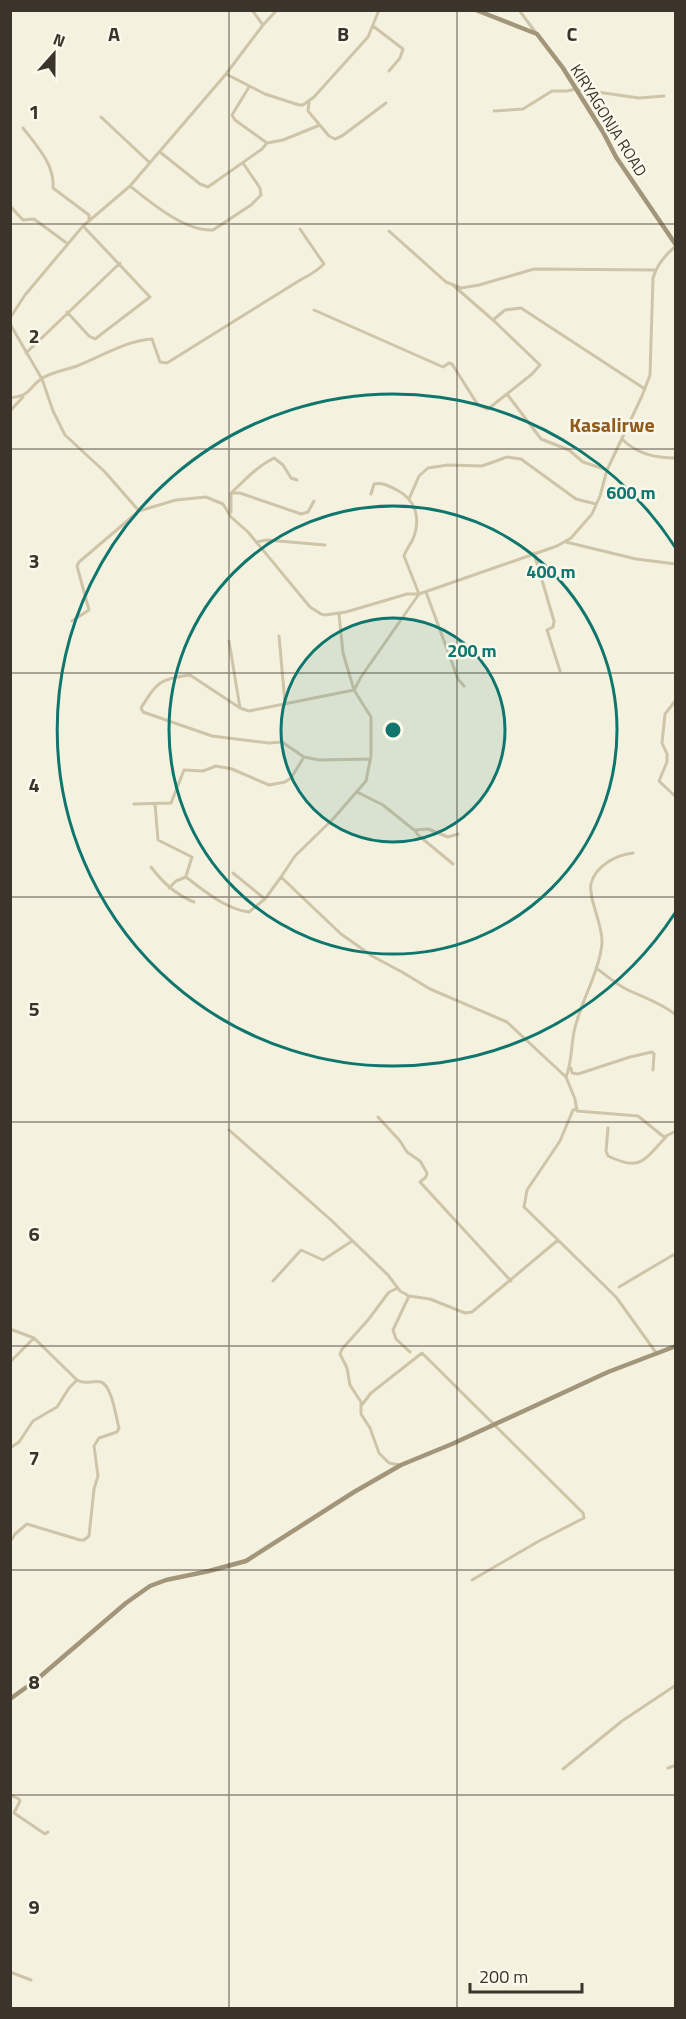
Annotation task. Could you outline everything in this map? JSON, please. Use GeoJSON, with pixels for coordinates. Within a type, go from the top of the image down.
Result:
{"type":"FeatureCollection","features":[{"type":"Feature","properties":{"kind":"street"},"geometry":{"type":"LineString","coordinates":[[252,10],[263,25]]}},
{"type":"Feature","properties":{"kind":"street"},"geometry":{"type":"LineString","coordinates":[[10,318],[25,295],[88,220],[130,186],[226,74],[277,10]]}},
{"type":"Feature","properties":{"kind":"street"},"geometry":{"type":"LineString","coordinates":[[226,74],[249,87],[299,105],[309,102],[368,37],[379,10]]}},
{"type":"Feature","properties":{"kind":"street"},"geometry":{"type":"LineString","coordinates":[[476,10],[537,34]]}},
{"type":"Feature","properties":{"kind":"street"},"geometry":{"type":"LineString","coordinates":[[519,10],[537,34]]}},
{"type":"Feature","properties":{"kind":"street"},"geometry":{"type":"LineString","coordinates":[[373,26],[402,49],[400,58],[389,71]]}},
{"type":"Feature","properties":{"kind":"street","name":"KIRYAGONJA ROAD"},"geometry":{"type":"LineString","coordinates":[[537,34],[576,89],[616,157],[675,245]]}},
{"type":"Feature","properties":{"kind":"street"},"geometry":{"type":"LineString","coordinates":[[249,87],[232,115],[235,120],[267,143]]}},
{"type":"Feature","properties":{"kind":"street"},"geometry":{"type":"LineString","coordinates":[[494,111],[522,109],[552,91],[576,89],[639,98],[664,96]]}},
{"type":"Feature","properties":{"kind":"street"},"geometry":{"type":"LineString","coordinates":[[309,102],[308,111],[332,138],[338,139],[386,103]]}},
{"type":"Feature","properties":{"kind":"street"},"geometry":{"type":"LineString","coordinates":[[101,117],[149,162]]}},
{"type":"Feature","properties":{"kind":"street"},"geometry":{"type":"LineString","coordinates":[[160,152],[204,186],[211,186],[262,150],[267,143],[283,140],[320,125]]}},
{"type":"Feature","properties":{"kind":"street"},"geometry":{"type":"LineString","coordinates":[[23,128],[42,152],[54,177],[53,188],[89,215],[88,220]]}},
{"type":"Feature","properties":{"kind":"street"},"geometry":{"type":"LineString","coordinates":[[130,186],[168,214],[192,226],[213,230],[261,195],[260,188],[243,163]]}},
{"type":"Feature","properties":{"kind":"street"},"geometry":{"type":"LineString","coordinates":[[10,206],[23,220],[34,219],[68,244]]}},
{"type":"Feature","properties":{"kind":"street"},"geometry":{"type":"LineString","coordinates":[[67,312],[89,336],[95,339],[149,299],[150,294],[83,226]]}},
{"type":"Feature","properties":{"kind":"street"},"geometry":{"type":"LineString","coordinates":[[10,411],[42,379],[118,347],[150,339],[154,342],[160,362],[167,363],[297,282],[314,274],[324,264],[300,229]]}},
{"type":"Feature","properties":{"kind":"street"},"geometry":{"type":"LineString","coordinates":[[314,310],[443,367],[449,363],[452,364],[478,405],[483,408],[488,409],[532,374],[540,365],[493,320],[389,231]]}},
{"type":"Feature","properties":{"kind":"street"},"geometry":{"type":"LineString","coordinates":[[72,621],[89,610],[77,566],[79,562],[140,511],[176,500],[206,497],[219,501],[310,607],[325,615],[339,614],[407,594],[426,592],[566,542],[591,514],[607,470],[645,389],[652,367],[651,334],[654,309],[652,288],[655,270],[675,245]]}},
{"type":"Feature","properties":{"kind":"street"},"geometry":{"type":"LineString","coordinates":[[26,353],[120,263]]}},
{"type":"Feature","properties":{"kind":"street"},"geometry":{"type":"LineString","coordinates":[[454,286],[461,288],[478,285],[543,268],[655,270]]}},
{"type":"Feature","properties":{"kind":"street"},"geometry":{"type":"LineString","coordinates":[[493,320],[505,310],[521,308],[645,389]]}},
{"type":"Feature","properties":{"kind":"street"},"geometry":{"type":"LineString","coordinates":[[10,324],[42,379],[53,411],[65,435],[105,472],[140,511]]}},
{"type":"Feature","properties":{"kind":"street"},"geometry":{"type":"LineString","coordinates":[[507,394],[541,439],[569,450],[583,462],[607,470]]}},
{"type":"Feature","properties":{"kind":"street"},"geometry":{"type":"LineString","coordinates":[[10,398],[24,396]]}},
{"type":"Feature","properties":{"kind":"street"},"geometry":{"type":"LineString","coordinates":[[622,439],[647,455],[675,458]]}},
{"type":"Feature","properties":{"kind":"street"},"geometry":{"type":"LineString","coordinates":[[409,499],[419,476],[428,468],[448,465],[482,466],[507,457],[521,459],[576,499],[596,504]]}},
{"type":"Feature","properties":{"kind":"street"},"geometry":{"type":"LineString","coordinates":[[231,517],[231,494],[252,471],[274,458],[283,465],[291,478],[297,480]]}},
{"type":"Feature","properties":{"kind":"street"},"geometry":{"type":"LineString","coordinates":[[371,494],[374,484],[379,483],[404,494],[413,502],[417,522],[413,538],[404,556],[419,594]]}},
{"type":"Feature","properties":{"kind":"street"},"geometry":{"type":"LineString","coordinates":[[231,494],[240,493],[300,514],[308,512],[314,501]]}},
{"type":"Feature","properties":{"kind":"street"},"geometry":{"type":"LineString","coordinates":[[256,542],[267,540],[325,545]]}},
{"type":"Feature","properties":{"kind":"street"},"geometry":{"type":"LineString","coordinates":[[566,542],[636,559],[675,564]]}},
{"type":"Feature","properties":{"kind":"street"},"geometry":{"type":"LineString","coordinates":[[534,553],[554,621],[553,627],[547,630],[560,672]]}},
{"type":"Feature","properties":{"kind":"street"},"geometry":{"type":"LineString","coordinates":[[426,592],[458,679],[464,686]]}},
{"type":"Feature","properties":{"kind":"street"},"geometry":{"type":"LineString","coordinates":[[370,759],[319,760],[304,757],[282,742],[269,743],[212,736],[142,712],[141,708],[156,684],[175,676],[190,675],[240,708],[249,711],[354,690],[419,594]]}},
{"type":"Feature","properties":{"kind":"street"},"geometry":{"type":"LineString","coordinates":[[186,877],[203,890],[242,911],[249,912],[265,899],[295,855],[333,819],[366,781],[370,759],[371,717],[354,690],[343,653],[339,614]]}},
{"type":"Feature","properties":{"kind":"street"},"geometry":{"type":"LineString","coordinates":[[279,636],[285,703]]}},
{"type":"Feature","properties":{"kind":"street"},"geometry":{"type":"LineString","coordinates":[[229,641],[240,708]]}},
{"type":"Feature","properties":{"kind":"street"},"geometry":{"type":"LineString","coordinates":[[675,700],[665,714],[662,743],[667,754],[667,762],[659,781],[675,796]]}},
{"type":"Feature","properties":{"kind":"street"},"geometry":{"type":"LineString","coordinates":[[134,804],[171,803],[184,770],[203,771],[216,766],[232,769],[268,785],[285,782],[291,778],[304,757]]}},
{"type":"Feature","properties":{"kind":"street"},"geometry":{"type":"LineString","coordinates":[[357,792],[383,805],[414,830],[428,829],[448,837],[458,834]]}},
{"type":"Feature","properties":{"kind":"street"},"geometry":{"type":"LineString","coordinates":[[155,804],[158,840],[192,857],[186,877],[169,888]]}},
{"type":"Feature","properties":{"kind":"street"},"geometry":{"type":"LineString","coordinates":[[418,830],[416,832],[418,835],[453,864]]}},
{"type":"Feature","properties":{"kind":"street"},"geometry":{"type":"LineString","coordinates":[[566,1077],[570,1066],[574,1031],[602,944],[591,883],[608,862],[623,854],[633,853]]}},
{"type":"Feature","properties":{"kind":"street"},"geometry":{"type":"LineString","coordinates":[[151,867],[169,888],[194,902]]}},
{"type":"Feature","properties":{"kind":"street"},"geometry":{"type":"LineString","coordinates":[[233,873],[265,899]]}},
{"type":"Feature","properties":{"kind":"street"},"geometry":{"type":"LineString","coordinates":[[281,877],[354,944],[430,989],[507,1022],[566,1077],[575,1099],[576,1109]]}},
{"type":"Feature","properties":{"kind":"street"},"geometry":{"type":"LineString","coordinates":[[596,968],[626,990],[646,996],[675,1015]]}},
{"type":"Feature","properties":{"kind":"street"},"geometry":{"type":"LineString","coordinates":[[570,1066],[572,1073],[578,1074],[630,1057],[652,1053],[654,1054],[653,1070]]}},
{"type":"Feature","properties":{"kind":"street"},"geometry":{"type":"LineString","coordinates":[[576,1109],[586,1113],[638,1116],[666,1137]]}},
{"type":"Feature","properties":{"kind":"street"},"geometry":{"type":"LineString","coordinates":[[576,1109],[573,1110],[560,1141],[527,1190],[524,1207],[616,1297],[657,1354]]}},
{"type":"Feature","properties":{"kind":"street"},"geometry":{"type":"LineString","coordinates":[[378,1117],[400,1141],[406,1152],[420,1161],[427,1173],[426,1178],[420,1182],[511,1281]]}},
{"type":"Feature","properties":{"kind":"street"},"geometry":{"type":"LineString","coordinates":[[608,1128],[606,1151],[608,1156],[630,1164],[644,1161],[666,1137],[675,1131]]}},
{"type":"Feature","properties":{"kind":"street"},"geometry":{"type":"LineString","coordinates":[[229,1130],[297,1190],[409,1296],[430,1299],[446,1307],[468,1313],[511,1281],[558,1240]]}},
{"type":"Feature","properties":{"kind":"street"},"geometry":{"type":"LineString","coordinates":[[273,1281],[298,1251],[307,1251],[323,1260],[352,1241]]}},
{"type":"Feature","properties":{"kind":"street"},"geometry":{"type":"LineString","coordinates":[[619,1287],[673,1255],[675,1256]]}},
{"type":"Feature","properties":{"kind":"street"},"geometry":{"type":"LineString","coordinates":[[398,1288],[389,1292],[340,1352],[351,1385],[359,1398],[361,1414],[370,1428],[379,1454],[389,1462],[401,1465]]}},
{"type":"Feature","properties":{"kind":"street"},"geometry":{"type":"LineString","coordinates":[[409,1296],[393,1330],[396,1339],[410,1352]]}},
{"type":"Feature","properties":{"kind":"street"},"geometry":{"type":"LineString","coordinates":[[10,1329],[34,1338],[81,1383],[101,1382],[108,1388],[118,1428],[117,1432],[99,1438],[94,1446],[98,1476],[94,1489],[89,1536],[80,1540],[27,1524],[15,1534],[10,1542]]}},
{"type":"Feature","properties":{"kind":"street"},"geometry":{"type":"LineString","coordinates":[[10,1362],[34,1338]]}},
{"type":"Feature","properties":{"kind":"street"},"geometry":{"type":"LineString","coordinates":[[10,1699],[35,1681],[126,1603],[150,1586],[246,1561],[401,1465],[453,1444],[608,1372],[675,1346]]}},
{"type":"Feature","properties":{"kind":"street"},"geometry":{"type":"LineString","coordinates":[[361,1406],[371,1393],[422,1353],[585,1515],[584,1518],[472,1580]]}},
{"type":"Feature","properties":{"kind":"street"},"geometry":{"type":"LineString","coordinates":[[10,1448],[19,1442],[33,1421],[57,1407],[77,1380]]}},
{"type":"Feature","properties":{"kind":"street"},"geometry":{"type":"LineString","coordinates":[[563,1769],[622,1720],[675,1685]]}},
{"type":"Feature","properties":{"kind":"street"},"geometry":{"type":"LineString","coordinates":[[668,1768],[675,1765]]}},
{"type":"Feature","properties":{"kind":"street"},"geometry":{"type":"LineString","coordinates":[[10,1795],[19,1799],[20,1802],[14,1814],[45,1834],[48,1832]]}},
{"type":"Feature","properties":{"kind":"street"},"geometry":{"type":"LineString","coordinates":[[10,1972],[31,1980]]}},
{"type":"Feature","properties":{"kind":"district","name":"Kasalirwe"},"geometry":{"type":"Point","coordinates":[612,425]}}]}
